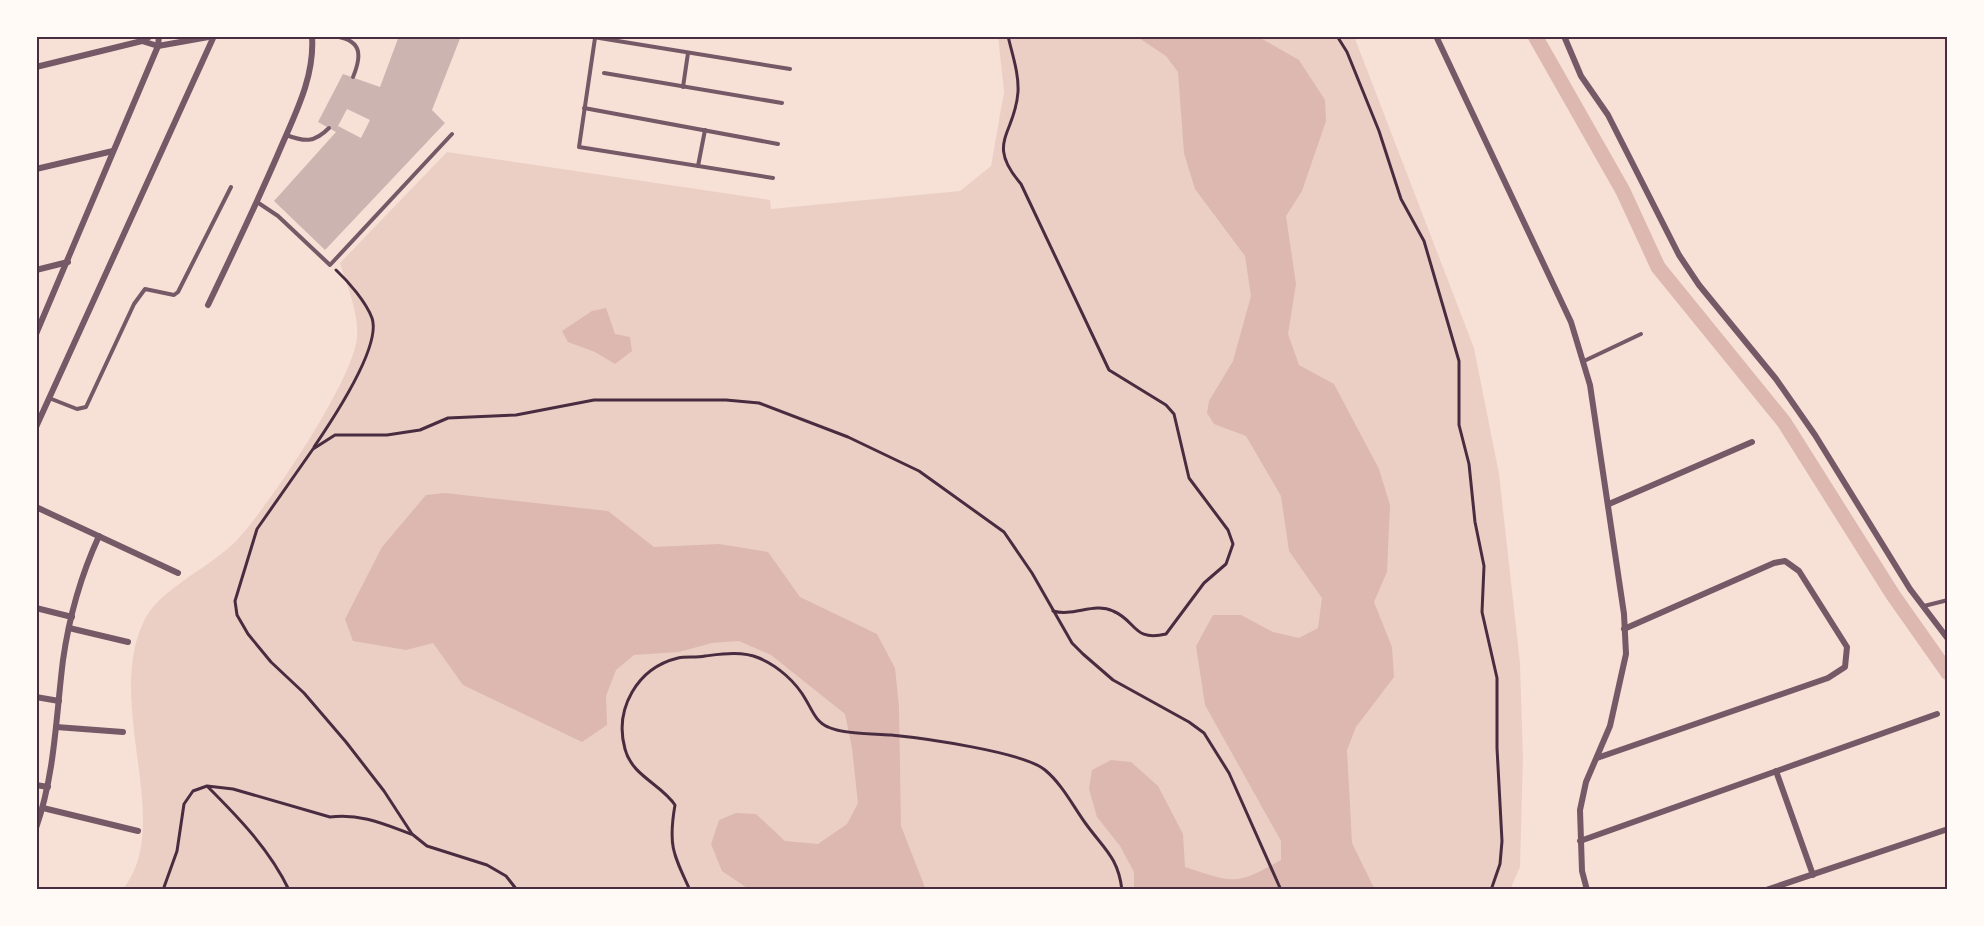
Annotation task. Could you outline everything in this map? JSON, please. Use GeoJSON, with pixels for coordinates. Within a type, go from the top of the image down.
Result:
{"type":"FeatureCollection","features":[{"type":"Feature","properties":{"kind":"street"},"geometry":{"type":"LineString","coordinates":[[36,67],[142,41],[151,36]]}},
{"type":"Feature","properties":{"kind":"street"},"geometry":{"type":"LineString","coordinates":[[36,334],[159,46],[159,36]]}},
{"type":"Feature","properties":{"kind":"street"},"geometry":{"type":"LineString","coordinates":[[142,41],[159,46],[214,36]]}},
{"type":"Feature","properties":{"kind":"street"},"geometry":{"type":"LineString","coordinates":[[36,427],[214,36]]}},
{"type":"Feature","properties":{"kind":"street"},"geometry":{"type":"LineString","coordinates":[[208,305],[257,202],[310,75],[313,54],[312,36]]}},
{"type":"Feature","properties":{"kind":"street"},"geometry":{"type":"LineString","coordinates":[[1437,36],[1571,322],[1590,385],[1609,504],[1626,654],[1617,703],[1586,782],[1580,810],[1582,871],[1587,890]]}},
{"type":"Feature","properties":{"kind":"street"},"geometry":{"type":"LineString","coordinates":[[1564,36],[1581,76],[1608,115],[1679,255],[1699,285],[1776,379],[1815,435],[1924,606],[1948,639]]}},
{"type":"Feature","properties":{"kind":"street"},"geometry":{"type":"LineString","coordinates":[[36,169],[113,151]]}},
{"type":"Feature","properties":{"kind":"street"},"geometry":{"type":"LineString","coordinates":[[36,270],[68,262]]}},
{"type":"Feature","properties":{"kind":"street"},"geometry":{"type":"LineString","coordinates":[[1609,504],[1752,442]]}},
{"type":"Feature","properties":{"kind":"street"},"geometry":{"type":"LineString","coordinates":[[36,507],[178,573]]}},
{"type":"Feature","properties":{"kind":"street"},"geometry":{"type":"LineString","coordinates":[[36,828],[48,787],[69,628],[84,572],[99,536]]}},
{"type":"Feature","properties":{"kind":"street"},"geometry":{"type":"LineString","coordinates":[[1597,758],[1828,678],[1845,668],[1847,658],[1847,647],[1835,628],[1799,572],[1785,561],[1774,562],[1624,629]]}},
{"type":"Feature","properties":{"kind":"street"},"geometry":{"type":"LineString","coordinates":[[36,608],[72,617]]}},
{"type":"Feature","properties":{"kind":"street"},"geometry":{"type":"LineString","coordinates":[[69,628],[128,642]]}},
{"type":"Feature","properties":{"kind":"street"},"geometry":{"type":"LineString","coordinates":[[36,697],[59,701]]}},
{"type":"Feature","properties":{"kind":"street"},"geometry":{"type":"LineString","coordinates":[[1580,841],[1937,714]]}},
{"type":"Feature","properties":{"kind":"street"},"geometry":{"type":"LineString","coordinates":[[56,727],[123,732]]}},
{"type":"Feature","properties":{"kind":"street"},"geometry":{"type":"LineString","coordinates":[[1776,771],[1813,875]]}},
{"type":"Feature","properties":{"kind":"street"},"geometry":{"type":"LineString","coordinates":[[36,785],[48,787]]}},
{"type":"Feature","properties":{"kind":"street"},"geometry":{"type":"LineString","coordinates":[[43,808],[138,831]]}},
{"type":"Feature","properties":{"kind":"street"},"geometry":{"type":"LineString","coordinates":[[1766,890],[1948,830]]}},
{"type":"Feature","properties":{"kind":"lane"},"geometry":{"type":"LineString","coordinates":[[332,36],[353,42],[359,50],[360,61],[353,77]]}},
{"type":"Feature","properties":{"kind":"lane"},"geometry":{"type":"LineString","coordinates":[[586,36],[790,69]]}},
{"type":"Feature","properties":{"kind":"lane"},"geometry":{"type":"LineString","coordinates":[[595,38],[579,147],[772,178]]}},
{"type":"Feature","properties":{"kind":"lane"},"geometry":{"type":"LineString","coordinates":[[683,87],[688,53]]}},
{"type":"Feature","properties":{"kind":"lane"},"geometry":{"type":"LineString","coordinates":[[603,73],[782,103]]}},
{"type":"Feature","properties":{"kind":"lane"},"geometry":{"type":"LineString","coordinates":[[584,108],[778,144]]}},
{"type":"Feature","properties":{"kind":"lane"},"geometry":{"type":"LineString","coordinates":[[286,135],[309,141],[319,139],[328,128]]}},
{"type":"Feature","properties":{"kind":"lane"},"geometry":{"type":"LineString","coordinates":[[698,166],[705,130]]}},
{"type":"Feature","properties":{"kind":"lane"},"geometry":{"type":"LineString","coordinates":[[257,202],[278,216],[330,265],[452,134]]}},
{"type":"Feature","properties":{"kind":"lane"},"geometry":{"type":"LineString","coordinates":[[48,398],[77,409],[86,407],[134,304],[146,289],[174,295],[178,292],[231,187]]}},
{"type":"Feature","properties":{"kind":"lane"},"geometry":{"type":"LineString","coordinates":[[1584,361],[1641,334]]}},
{"type":"Feature","properties":{"kind":"lane"},"geometry":{"type":"LineString","coordinates":[[1924,606],[1948,600]]}},
{"type":"Feature","properties":{"kind":"path"},"geometry":{"type":"LineString","coordinates":[[1008,36],[1018,90],[1002,148],[1009,170],[1021,184],[1109,370],[1166,405],[1174,414],[1189,478],[1228,530],[1233,544],[1226,564],[1204,582],[1166,634],[1152,637],[1139,633],[1119,615],[1108,609],[1065,615],[1053,612]]}},
{"type":"Feature","properties":{"kind":"path"},"geometry":{"type":"LineString","coordinates":[[1337,36],[1347,52],[1379,131],[1401,199],[1424,241],[1459,361],[1459,425],[1469,465],[1475,522],[1484,566],[1482,612],[1497,678],[1496,738],[1502,841],[1500,864],[1491,890]]}},
{"type":"Feature","properties":{"kind":"path"},"geometry":{"type":"LineString","coordinates":[[330,265],[361,301],[372,318],[373,328],[367,352],[346,398],[257,529],[235,600],[237,615],[253,641],[304,693],[346,742],[384,791],[412,834]]}},
{"type":"Feature","properties":{"kind":"path"},"geometry":{"type":"LineString","coordinates":[[313,448],[335,435],[387,435],[420,430],[448,418],[516,414],[594,400],[759,403],[848,437],[928,477],[1004,532],[1032,573],[1072,643],[1113,680],[1189,722],[1204,733],[1229,773],[1281,890]]}},
{"type":"Feature","properties":{"kind":"path"},"geometry":{"type":"LineString","coordinates":[[690,890],[672,852],[670,831],[675,805],[666,792],[644,780],[625,751],[622,716],[627,700],[640,679],[655,668],[678,658],[727,653],[758,657],[778,669],[792,681],[813,715],[828,728],[907,737],[1025,758],[1045,770],[1120,869],[1122,890]]}},
{"type":"Feature","properties":{"kind":"path"},"geometry":{"type":"LineString","coordinates":[[207,786],[246,825],[282,874],[289,890]]}},
{"type":"Feature","properties":{"kind":"path"},"geometry":{"type":"LineString","coordinates":[[163,890],[177,851],[184,804],[193,791],[207,786],[233,789],[330,817],[343,815],[372,819],[412,834],[427,846],[487,865],[506,876],[517,890]]}},
{"type":"Feature","properties":{"kind":"shaded area"},"geometry":{"type":"Polygon","coordinates":[[[998,36],[1354,36],[1474,348],[1499,474],[1520,663],[1523,758],[1520,867],[1510,890],[122,890],[137,863],[143,832],[142,797],[131,686],[134,650],[146,617],[173,588],[232,545],[285,477],[325,414],[352,357],[357,328],[354,309],[340,263],[447,152],[770,200],[771,209],[960,191],[991,166],[1004,92],[998,36]]]}},
{"type":"Feature","properties":{"kind":"shaded area"},"geometry":{"type":"Polygon","coordinates":[[[1136,36],[1257,36],[1299,60],[1325,100],[1326,121],[1302,191],[1286,216],[1296,284],[1288,334],[1299,365],[1334,384],[1379,469],[1390,505],[1387,572],[1374,602],[1392,647],[1394,677],[1356,727],[1347,750],[1352,843],[1375,890],[1134,890],[1134,872],[1120,846],[1097,817],[1089,789],[1092,770],[1111,760],[1131,762],[1158,786],[1183,834],[1185,867],[1225,879],[1234,879],[1253,874],[1281,860],[1281,841],[1205,705],[1196,646],[1213,615],[1241,615],[1273,632],[1299,638],[1318,628],[1322,598],[1289,551],[1281,496],[1246,436],[1214,424],[1207,413],[1209,401],[1233,361],[1251,296],[1245,256],[1195,189],[1184,153],[1178,72],[1166,56],[1136,36]]]}},
{"type":"Feature","properties":{"kind":"shaded area"},"geometry":{"type":"Polygon","coordinates":[[[606,308],[615,334],[630,337],[632,351],[615,364],[595,352],[568,342],[562,331],[592,311],[606,308]]]}},
{"type":"Feature","properties":{"kind":"shaded area"},"geometry":{"type":"Polygon","coordinates":[[[445,493],[608,511],[654,547],[719,544],[768,552],[800,597],[877,634],[895,668],[899,707],[901,826],[926,890],[750,890],[722,871],[711,844],[719,820],[736,813],[756,814],[785,841],[818,844],[847,824],[858,803],[852,748],[845,714],[771,655],[739,641],[712,643],[679,652],[634,655],[616,670],[606,696],[607,725],[582,742],[463,685],[433,643],[406,650],[353,641],[345,619],[382,547],[426,495],[445,493]]]}},
{"type":"Feature","properties":{"kind":"building"},"geometry":{"type":"Polygon","coordinates":[[[399,36],[461,36],[432,110],[445,123],[325,250],[274,201],[336,132],[318,122],[343,74],[380,87],[399,36]],[[347,109],[338,126],[361,138],[370,120],[347,109]]]}},
{"type":"Feature","properties":{"kind":"waterway"},"geometry":{"type":"LineString","coordinates":[[1535,36],[1623,191],[1658,267],[1784,422],[1893,595],[1948,673]]}}]}
